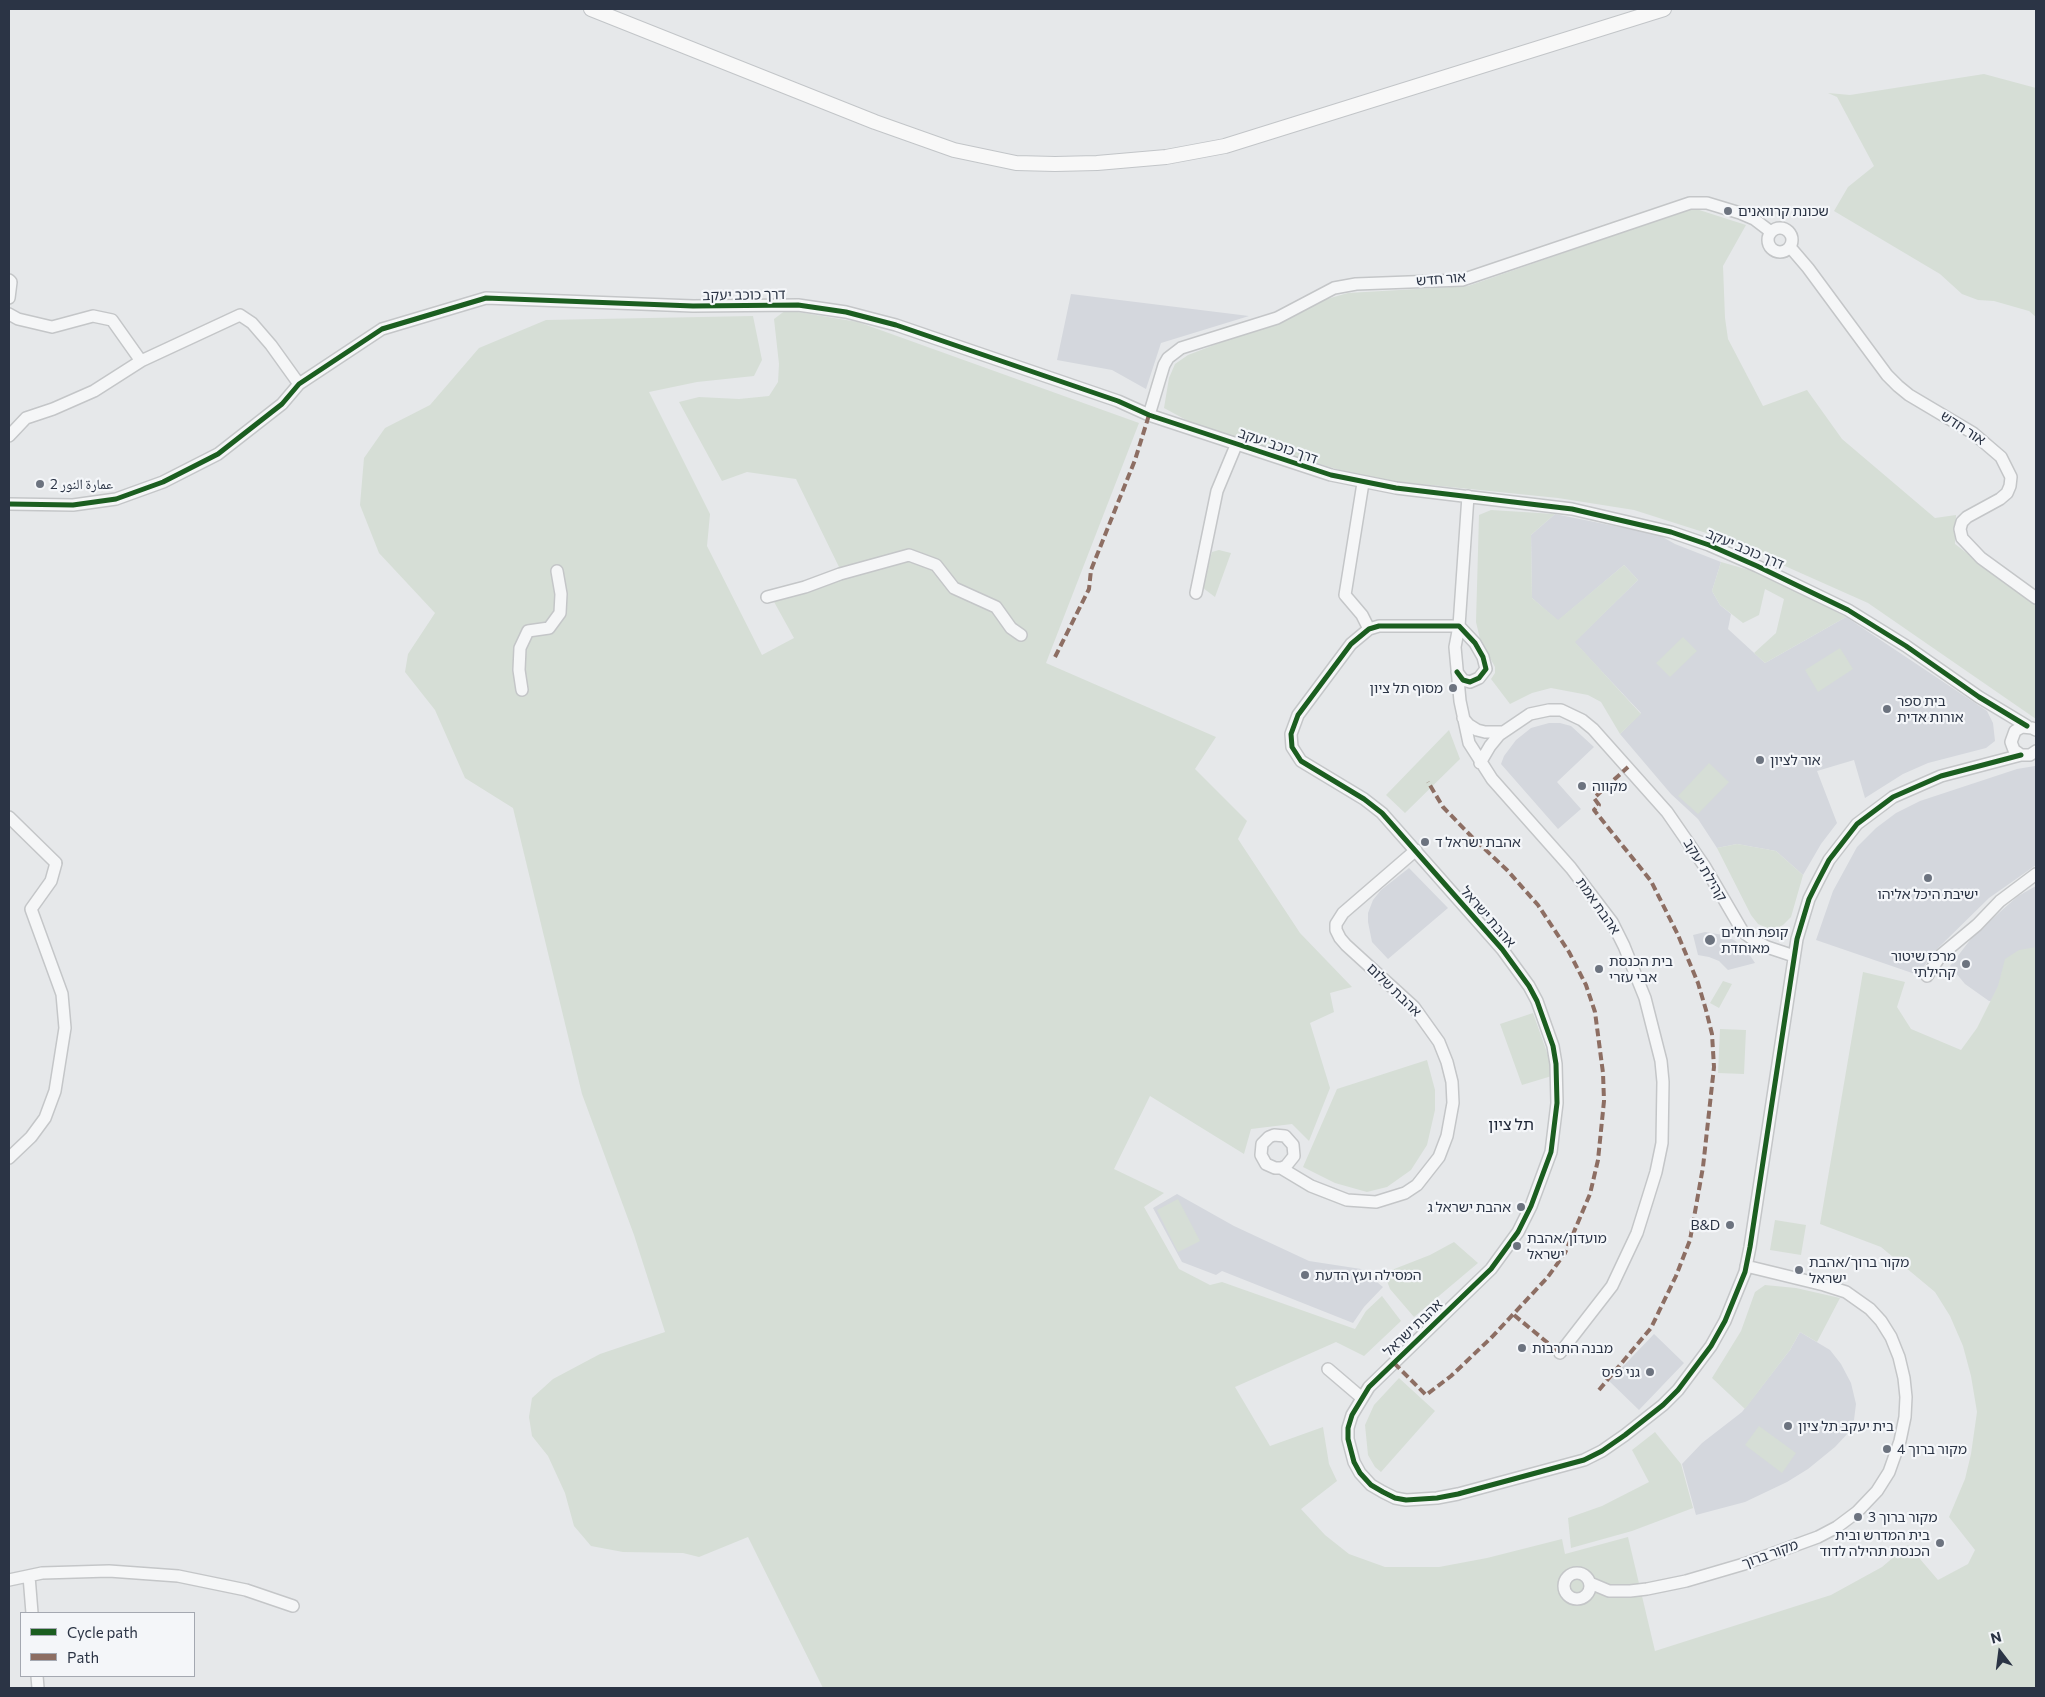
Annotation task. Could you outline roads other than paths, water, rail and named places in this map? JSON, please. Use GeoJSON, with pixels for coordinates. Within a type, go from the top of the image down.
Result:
{"type":"FeatureCollection","features":[{"type":"Feature","properties":{"kind":"main road"},"geometry":{"type":"LineString","coordinates":[[591,9],[875,122],[954,150],[1016,163],[1055,164],[1097,163],[1166,157],[1225,146],[1664,9]]}},
{"type":"Feature","properties":{"kind":"street","name":"אור חדש"},"geometry":{"type":"LineString","coordinates":[[1149,415],[1164,365],[1168,358],[1182,348],[1267,322],[1334,288],[1356,284],[1462,280],[1690,203],[1707,203],[1740,213],[1771,232]]}},
{"type":"Feature","properties":{"kind":"street"},"geometry":{"type":"LineString","coordinates":[[1780,228],[1787,230],[1792,239],[1790,247],[1782,251],[1772,248],[1768,240],[1771,232],[1780,228]]}},
{"type":"Feature","properties":{"kind":"street","name":"אור חדש"},"geometry":{"type":"LineString","coordinates":[[1790,247],[1808,268],[1887,375],[1898,386],[1909,396],[1973,433],[2001,457],[2011,477],[2007,493],[2000,499],[1967,517],[1962,522],[1960,529],[1962,538],[1981,558],[2036,598]]}},
{"type":"Feature","properties":{"kind":"street"},"geometry":{"type":"LineString","coordinates":[[9,280],[11,282],[9,298]]}},
{"type":"Feature","properties":{"kind":"street","name":"דרך כוכב יעקב"},"geometry":{"type":"LineString","coordinates":[[9,504],[73,505],[90,503],[116,499],[163,482],[218,454],[282,404],[299,384],[382,329],[486,298],[693,306],[798,305],[846,312],[896,325],[1118,402],[1149,415],[1313,470],[1364,483],[1572,510],[1671,532],[1709,545],[1791,581],[1848,610],[1906,646],[1996,708],[2032,728]]}},
{"type":"Feature","properties":{"kind":"street"},"geometry":{"type":"LineString","coordinates":[[9,314],[18,319],[52,327],[93,316],[112,320],[141,361]]}},
{"type":"Feature","properties":{"kind":"street"},"geometry":{"type":"LineString","coordinates":[[9,436],[26,418],[53,409],[94,391],[141,361],[240,315],[252,323],[271,345],[299,384]]}},
{"type":"Feature","properties":{"kind":"street"},"geometry":{"type":"LineString","coordinates":[[1196,593],[1217,491],[1236,443]]}},
{"type":"Feature","properties":{"kind":"street"},"geometry":{"type":"LineString","coordinates":[[1364,483],[1345,595],[1362,615],[1369,630]]}},
{"type":"Feature","properties":{"kind":"street","name":"אהבת אמת"},"geometry":{"type":"LineString","coordinates":[[1468,496],[1460,626],[1455,647],[1463,717],[1469,744],[1492,779],[1571,868],[1612,922],[1645,998],[1661,1061],[1664,1099],[1662,1143],[1656,1172],[1637,1233],[1612,1286],[1560,1353]]}},
{"type":"Feature","properties":{"kind":"street"},"geometry":{"type":"LineString","coordinates":[[767,597],[909,555],[936,565],[954,588],[996,607],[1012,628],[1021,634]]}},
{"type":"Feature","properties":{"kind":"street"},"geometry":{"type":"LineString","coordinates":[[522,690],[519,670],[520,648],[528,631],[549,628],[560,613],[558,571]]}},
{"type":"Feature","properties":{"kind":"street","name":"אהבת ישראל"},"geometry":{"type":"LineString","coordinates":[[1460,626],[1392,625],[1380,626],[1369,630],[1351,644],[1316,690],[1292,727],[1291,742],[1296,755],[1301,761],[1373,806],[1393,824],[1502,949],[1529,986],[1544,1020],[1552,1046],[1558,1084],[1549,1159],[1532,1206],[1518,1232],[1491,1269],[1381,1376],[1362,1398],[1352,1415],[1348,1428],[1350,1450],[1357,1467],[1366,1479],[1383,1492],[1395,1498],[1406,1500],[1437,1498],[1584,1460],[1602,1451],[1625,1435],[1663,1405],[1678,1390],[1696,1366],[1724,1321],[1746,1266],[1797,939],[1809,899],[1829,860],[1857,824],[1893,797],[1941,776],[2031,755]]}},
{"type":"Feature","properties":{"kind":"street"},"geometry":{"type":"LineString","coordinates":[[1457,672],[1463,680],[1470,682],[1479,678],[1486,670],[1483,657],[1475,643],[1460,626]]}},
{"type":"Feature","properties":{"kind":"street","name":"דרך כוכב יעקב"},"geometry":{"type":"LineString","coordinates":[[1996,708],[2007,721],[2014,750],[2031,755]]}},
{"type":"Feature","properties":{"kind":"street","name":"קהילת יעקב"},"geometry":{"type":"LineString","coordinates":[[1480,763],[1490,746],[1504,732],[1530,714],[1544,710],[1561,710],[1582,720],[1593,729],[1628,767],[1682,831],[1743,932],[1767,947],[1794,956]]}},
{"type":"Feature","properties":{"kind":"street"},"geometry":{"type":"LineString","coordinates":[[1463,717],[1469,726],[1476,730],[1504,732]]}},
{"type":"Feature","properties":{"kind":"street"},"geometry":{"type":"LineString","coordinates":[[1987,764],[2018,729],[2032,728]]}},
{"type":"Feature","properties":{"kind":"street"},"geometry":{"type":"LineString","coordinates":[[9,817],[56,863],[51,881],[31,908],[62,994],[64,1028],[55,1091],[45,1118],[31,1137],[9,1158]]}},
{"type":"Feature","properties":{"kind":"street","name":"אהבת שלום"},"geometry":{"type":"LineString","coordinates":[[1286,1165],[1301,1180],[1347,1200],[1376,1202],[1405,1193],[1417,1184],[1439,1157],[1447,1136],[1453,1102],[1452,1082],[1439,1042],[1414,1007],[1346,945],[1336,930],[1336,924],[1343,913],[1416,850]]}},
{"type":"Feature","properties":{"kind":"street"},"geometry":{"type":"LineString","coordinates":[[1927,976],[1941,955],[1977,925],[2000,902],[2036,874]]}},
{"type":"Feature","properties":{"kind":"street","name":"מקור ברוך"},"geometry":{"type":"LineString","coordinates":[[1590,1583],[1609,1591],[1630,1591],[1686,1580],[1744,1564],[1818,1537],[1857,1512],[1877,1491],[1889,1472],[1900,1441],[1905,1417],[1906,1397],[1899,1357],[1891,1337],[1881,1321],[1870,1309],[1846,1292],[1746,1266]]}},
{"type":"Feature","properties":{"kind":"street"},"geometry":{"type":"LineString","coordinates":[[1328,1369],[1362,1398]]}},
{"type":"Feature","properties":{"kind":"street"},"geometry":{"type":"LineString","coordinates":[[9,1580],[42,1573],[109,1571],[178,1576],[246,1590],[293,1606]]}},
{"type":"Feature","properties":{"kind":"street"},"geometry":{"type":"LineString","coordinates":[[1587,1595],[1591,1588],[1585,1576],[1576,1573],[1568,1577],[1564,1585],[1566,1592],[1572,1598],[1580,1599],[1587,1595],[1609,1591]]}},
{"type":"Feature","properties":{"kind":"street"},"geometry":{"type":"LineString","coordinates":[[29,1576],[32,1612]]}},
{"type":"Feature","properties":{"kind":"place","name":"שכונת קרוואנים"},"geometry":{"type":"Point","coordinates":[1728,211]}},
{"type":"Feature","properties":{"kind":"place","name":"عمارة النور 2"},"geometry":{"type":"Point","coordinates":[40,484]}},
{"type":"Feature","properties":{"kind":"place","name":"מסוף תל ציון"},"geometry":{"type":"Point","coordinates":[1453,688]}},
{"type":"Feature","properties":{"kind":"place","name":"בית ספר אורות אדית"},"geometry":{"type":"Point","coordinates":[1887,709]}},
{"type":"Feature","properties":{"kind":"place","name":"אור לציון"},"geometry":{"type":"Point","coordinates":[1760,760]}},
{"type":"Feature","properties":{"kind":"place","name":"מקווה"},"geometry":{"type":"Point","coordinates":[1582,786]}},
{"type":"Feature","properties":{"kind":"place","name":"אהבת ישראל ד"},"geometry":{"type":"Point","coordinates":[1425,842]}},
{"type":"Feature","properties":{"kind":"place","name":"ישיבת היכל אליהו"},"geometry":{"type":"Point","coordinates":[1928,878]}},
{"type":"Feature","properties":{"kind":"place","name":"קופת חולים מאוחדת"},"geometry":{"type":"Point","coordinates":[1710,940]}},
{"type":"Feature","properties":{"kind":"place","name":"מרכז שיטור קהילתי"},"geometry":{"type":"Point","coordinates":[1966,964]}},
{"type":"Feature","properties":{"kind":"place","name":"בית הכנסת אבי עזרי"},"geometry":{"type":"Point","coordinates":[1599,969]}},
{"type":"Feature","properties":{"kind":"place","name":"אהבת ישראל ג"},"geometry":{"type":"Point","coordinates":[1521,1207]}},
{"type":"Feature","properties":{"kind":"place","name":"B&D"},"geometry":{"type":"Point","coordinates":[1730,1225]}},
{"type":"Feature","properties":{"kind":"place","name":"מועדון/אהבת ישראל"},"geometry":{"type":"Point","coordinates":[1517,1246]}},
{"type":"Feature","properties":{"kind":"place","name":"מקור ברוך/אהבת ישראל"},"geometry":{"type":"Point","coordinates":[1799,1270]}},
{"type":"Feature","properties":{"kind":"place","name":"המסילה ועץ הדעת"},"geometry":{"type":"Point","coordinates":[1305,1275]}},
{"type":"Feature","properties":{"kind":"place","name":"מבנה התרבות"},"geometry":{"type":"Point","coordinates":[1522,1348]}},
{"type":"Feature","properties":{"kind":"place","name":"גני פיס"},"geometry":{"type":"Point","coordinates":[1650,1372]}},
{"type":"Feature","properties":{"kind":"place","name":"בית יעקב תל ציון"},"geometry":{"type":"Point","coordinates":[1788,1426]}},
{"type":"Feature","properties":{"kind":"place","name":"מקור ברוך 4"},"geometry":{"type":"Point","coordinates":[1887,1449]}},
{"type":"Feature","properties":{"kind":"place","name":"מקור ברוך 3"},"geometry":{"type":"Point","coordinates":[1858,1517]}},
{"type":"Feature","properties":{"kind":"place","name":"בית המדרש ובית הכנסת תהילה לדוד"},"geometry":{"type":"Point","coordinates":[1940,1543]}},
{"type":"Feature","properties":{"kind":"district","name":"תל ציון"},"geometry":{"type":"Point","coordinates":[1511,1125]}}]}
